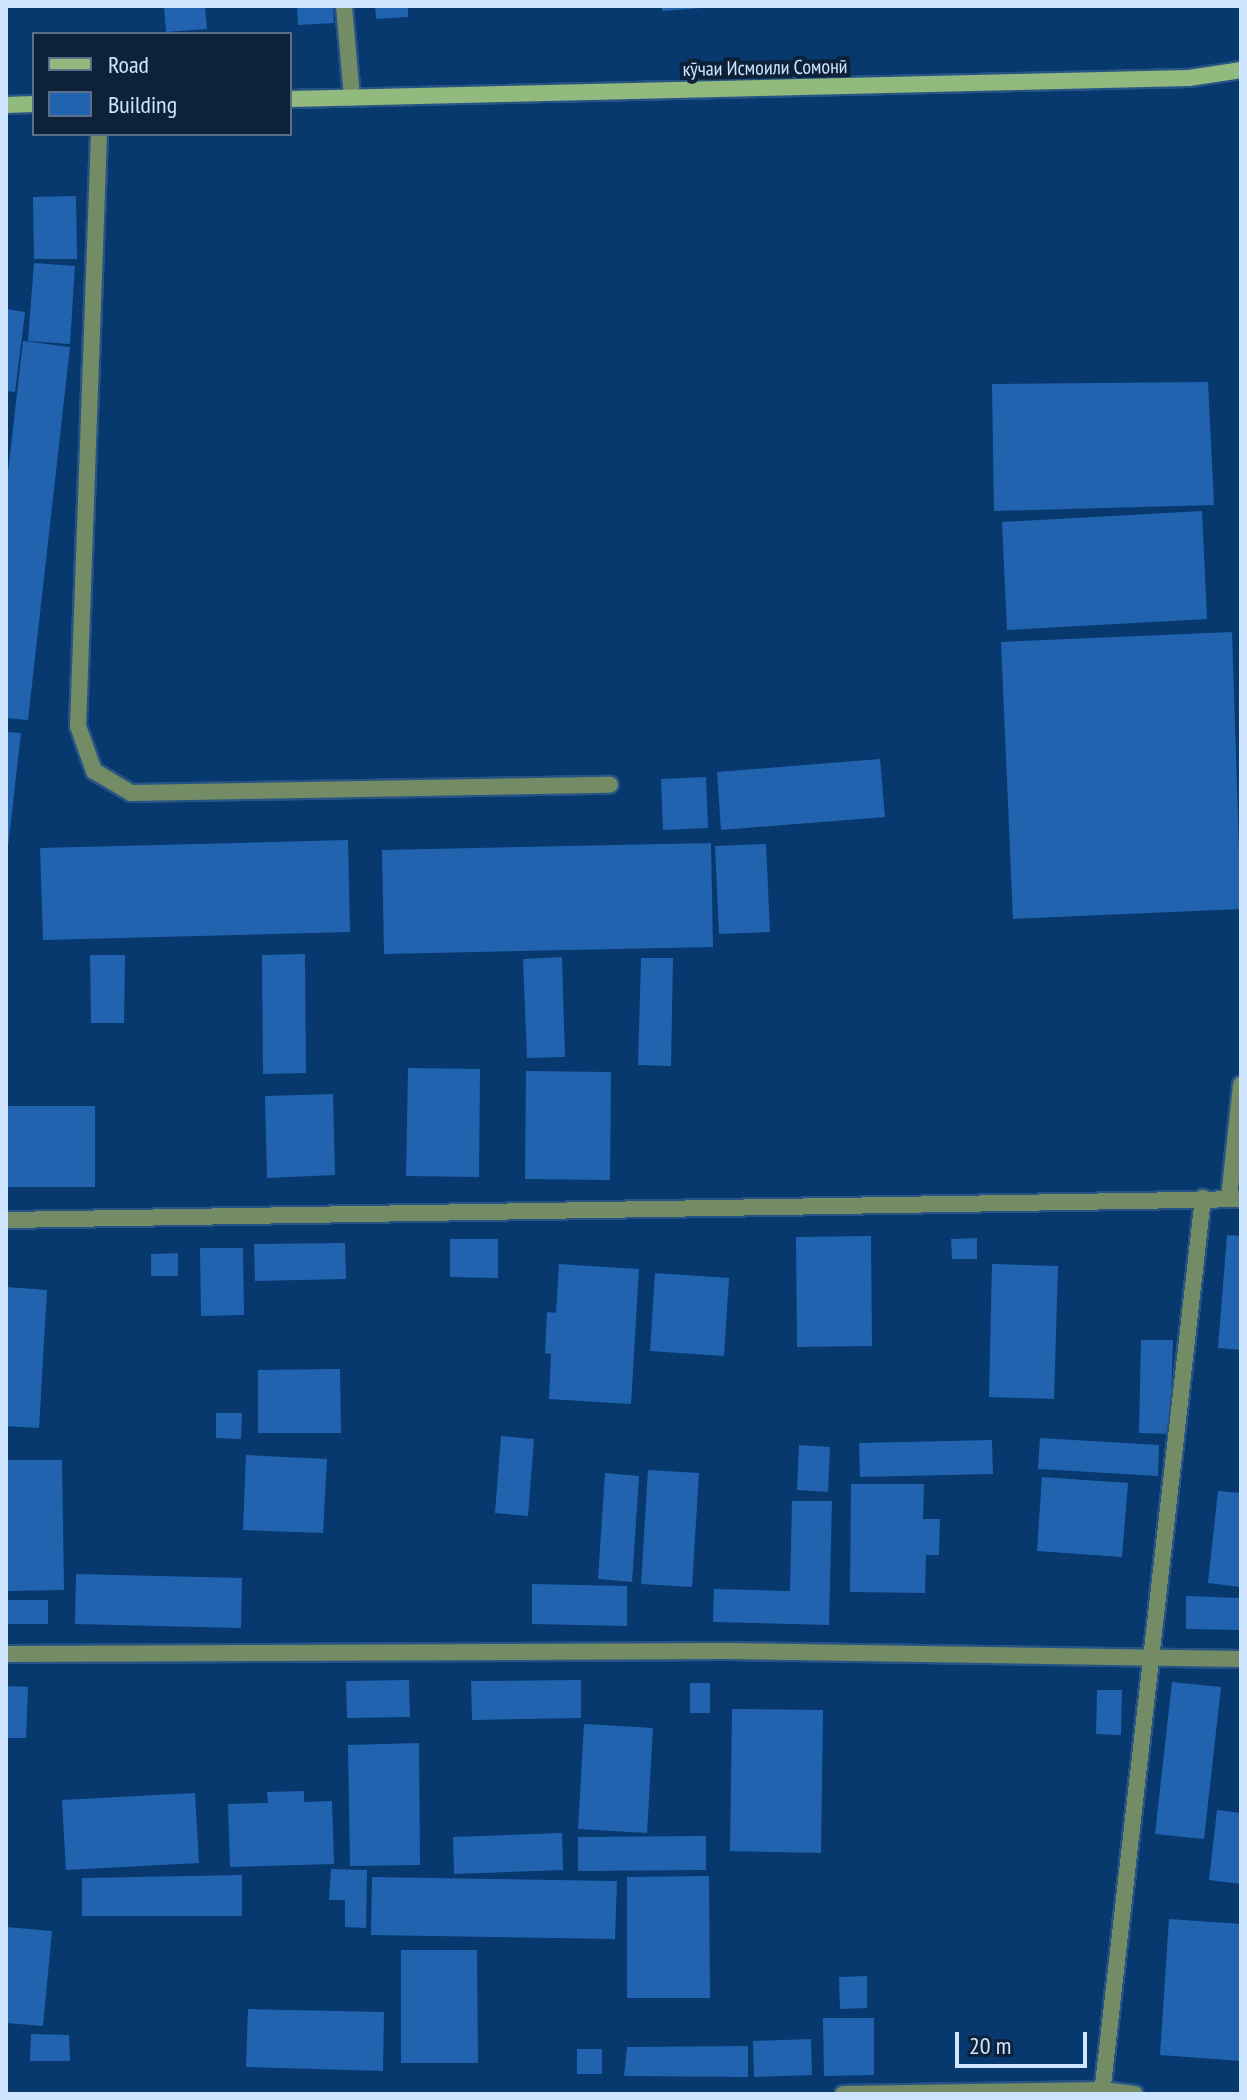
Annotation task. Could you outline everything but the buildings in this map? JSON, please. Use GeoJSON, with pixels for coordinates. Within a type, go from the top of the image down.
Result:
{"type":"FeatureCollection","features":[{"type":"Feature","properties":{"kind":"main road","name":"кӯчаи Исмоили Сомонӣ"},"geometry":{"type":"LineString","coordinates":[[292,99],[1189,78],[1241,70]]}},
{"type":"Feature","properties":{"kind":"main road"},"geometry":{"type":"LineString","coordinates":[[6,105],[32,104]]}},
{"type":"Feature","properties":{"kind":"street"},"geometry":{"type":"LineString","coordinates":[[344,6],[352,98]]}},
{"type":"Feature","properties":{"kind":"street"},"geometry":{"type":"LineString","coordinates":[[99,136],[78,726],[94,771],[131,793],[610,785]]}},
{"type":"Feature","properties":{"kind":"street"},"geometry":{"type":"LineString","coordinates":[[6,1220],[1235,1199],[1241,1085]]}},
{"type":"Feature","properties":{"kind":"street"},"geometry":{"type":"LineString","coordinates":[[1102,2092],[1203,1198]]}},
{"type":"Feature","properties":{"kind":"street"},"geometry":{"type":"LineString","coordinates":[[6,1654],[728,1651],[1241,1659]]}},
{"type":"Feature","properties":{"kind":"street"},"geometry":{"type":"LineString","coordinates":[[843,2094],[1135,2094]]}}]}
